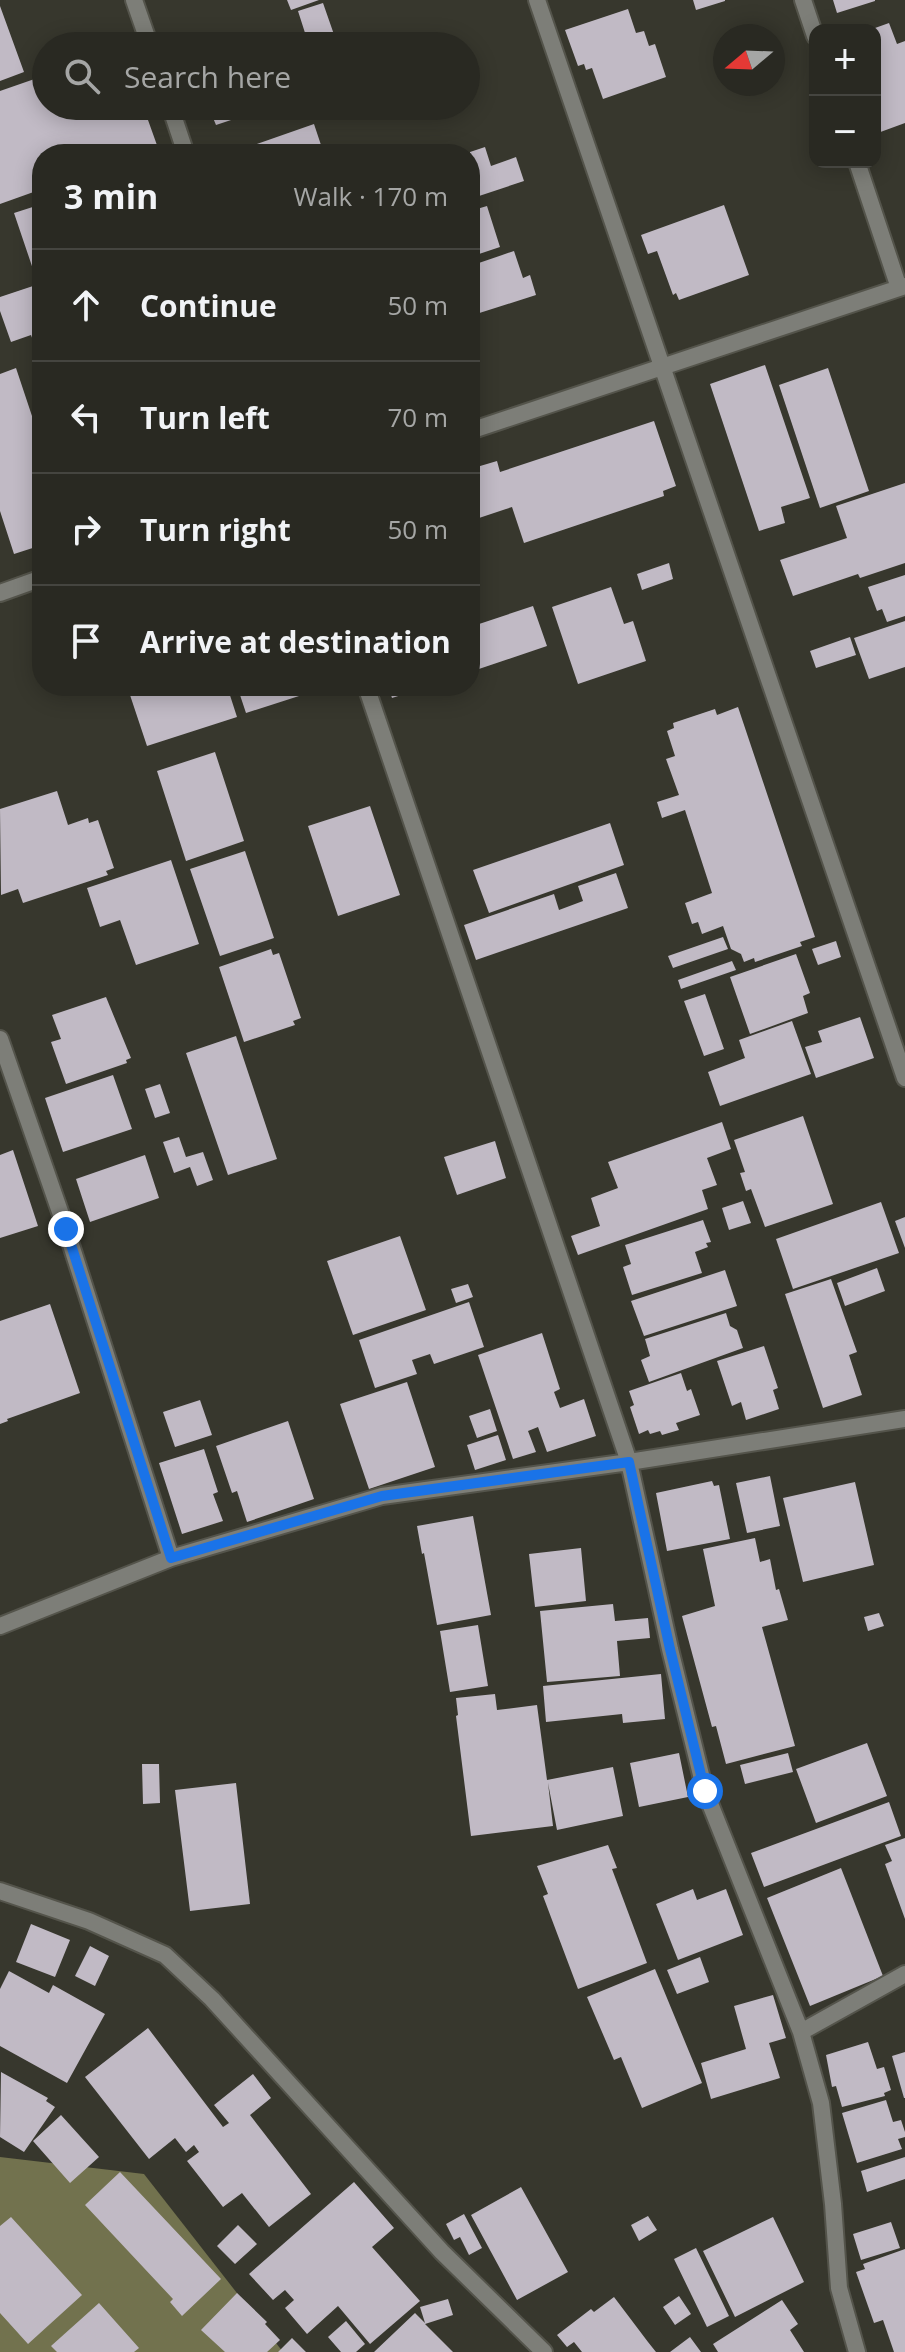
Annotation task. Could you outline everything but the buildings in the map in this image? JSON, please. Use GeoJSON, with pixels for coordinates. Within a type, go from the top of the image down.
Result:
{"type":"FeatureCollection","features":[{"type":"Feature","properties":{"kind":"street"},"geometry":{"type":"LineString","coordinates":[[134,0],[145,32]]}},
{"type":"Feature","properties":{"kind":"street"},"geometry":{"type":"LineString","coordinates":[[537,0],[905,1078]]}},
{"type":"Feature","properties":{"kind":"street"},"geometry":{"type":"LineString","coordinates":[[803,0],[811,24]]}},
{"type":"Feature","properties":{"kind":"street"},"geometry":{"type":"LineString","coordinates":[[175,120],[183,144]]}},
{"type":"Feature","properties":{"kind":"street"},"geometry":{"type":"LineString","coordinates":[[480,428],[902,287],[859,168]]}},
{"type":"Feature","properties":{"kind":"street"},"geometry":{"type":"LineString","coordinates":[[0,593],[32,582]]}},
{"type":"Feature","properties":{"kind":"street"},"geometry":{"type":"LineString","coordinates":[[369,696],[629,1462],[705,1791],[801,2032],[821,2103],[839,2288],[857,2352]]}},
{"type":"Feature","properties":{"kind":"street"},"geometry":{"type":"LineString","coordinates":[[0,1039],[66,1229],[171,1558]]}},
{"type":"Feature","properties":{"kind":"street"},"geometry":{"type":"LineString","coordinates":[[0,1626],[171,1558],[382,1496],[905,1419]]}},
{"type":"Feature","properties":{"kind":"street"},"geometry":{"type":"LineString","coordinates":[[0,1891],[89,1921],[165,1955],[212,1999],[442,2252],[544,2352]]}},
{"type":"Feature","properties":{"kind":"street"},"geometry":{"type":"LineString","coordinates":[[801,2032],[905,1974]]}},
{"type":"Feature","properties":{"kind":"green space"},"geometry":{"type":"Polygon","coordinates":[[[0,2157],[144,2174],[283,2352],[0,2352],[0,2157]]]}},
{"type":"Feature","properties":{"kind":"route"},"geometry":{"type":"LineString","coordinates":[[66,1229],[171,1558],[382,1496],[629,1462],[705,1791]]}}]}
